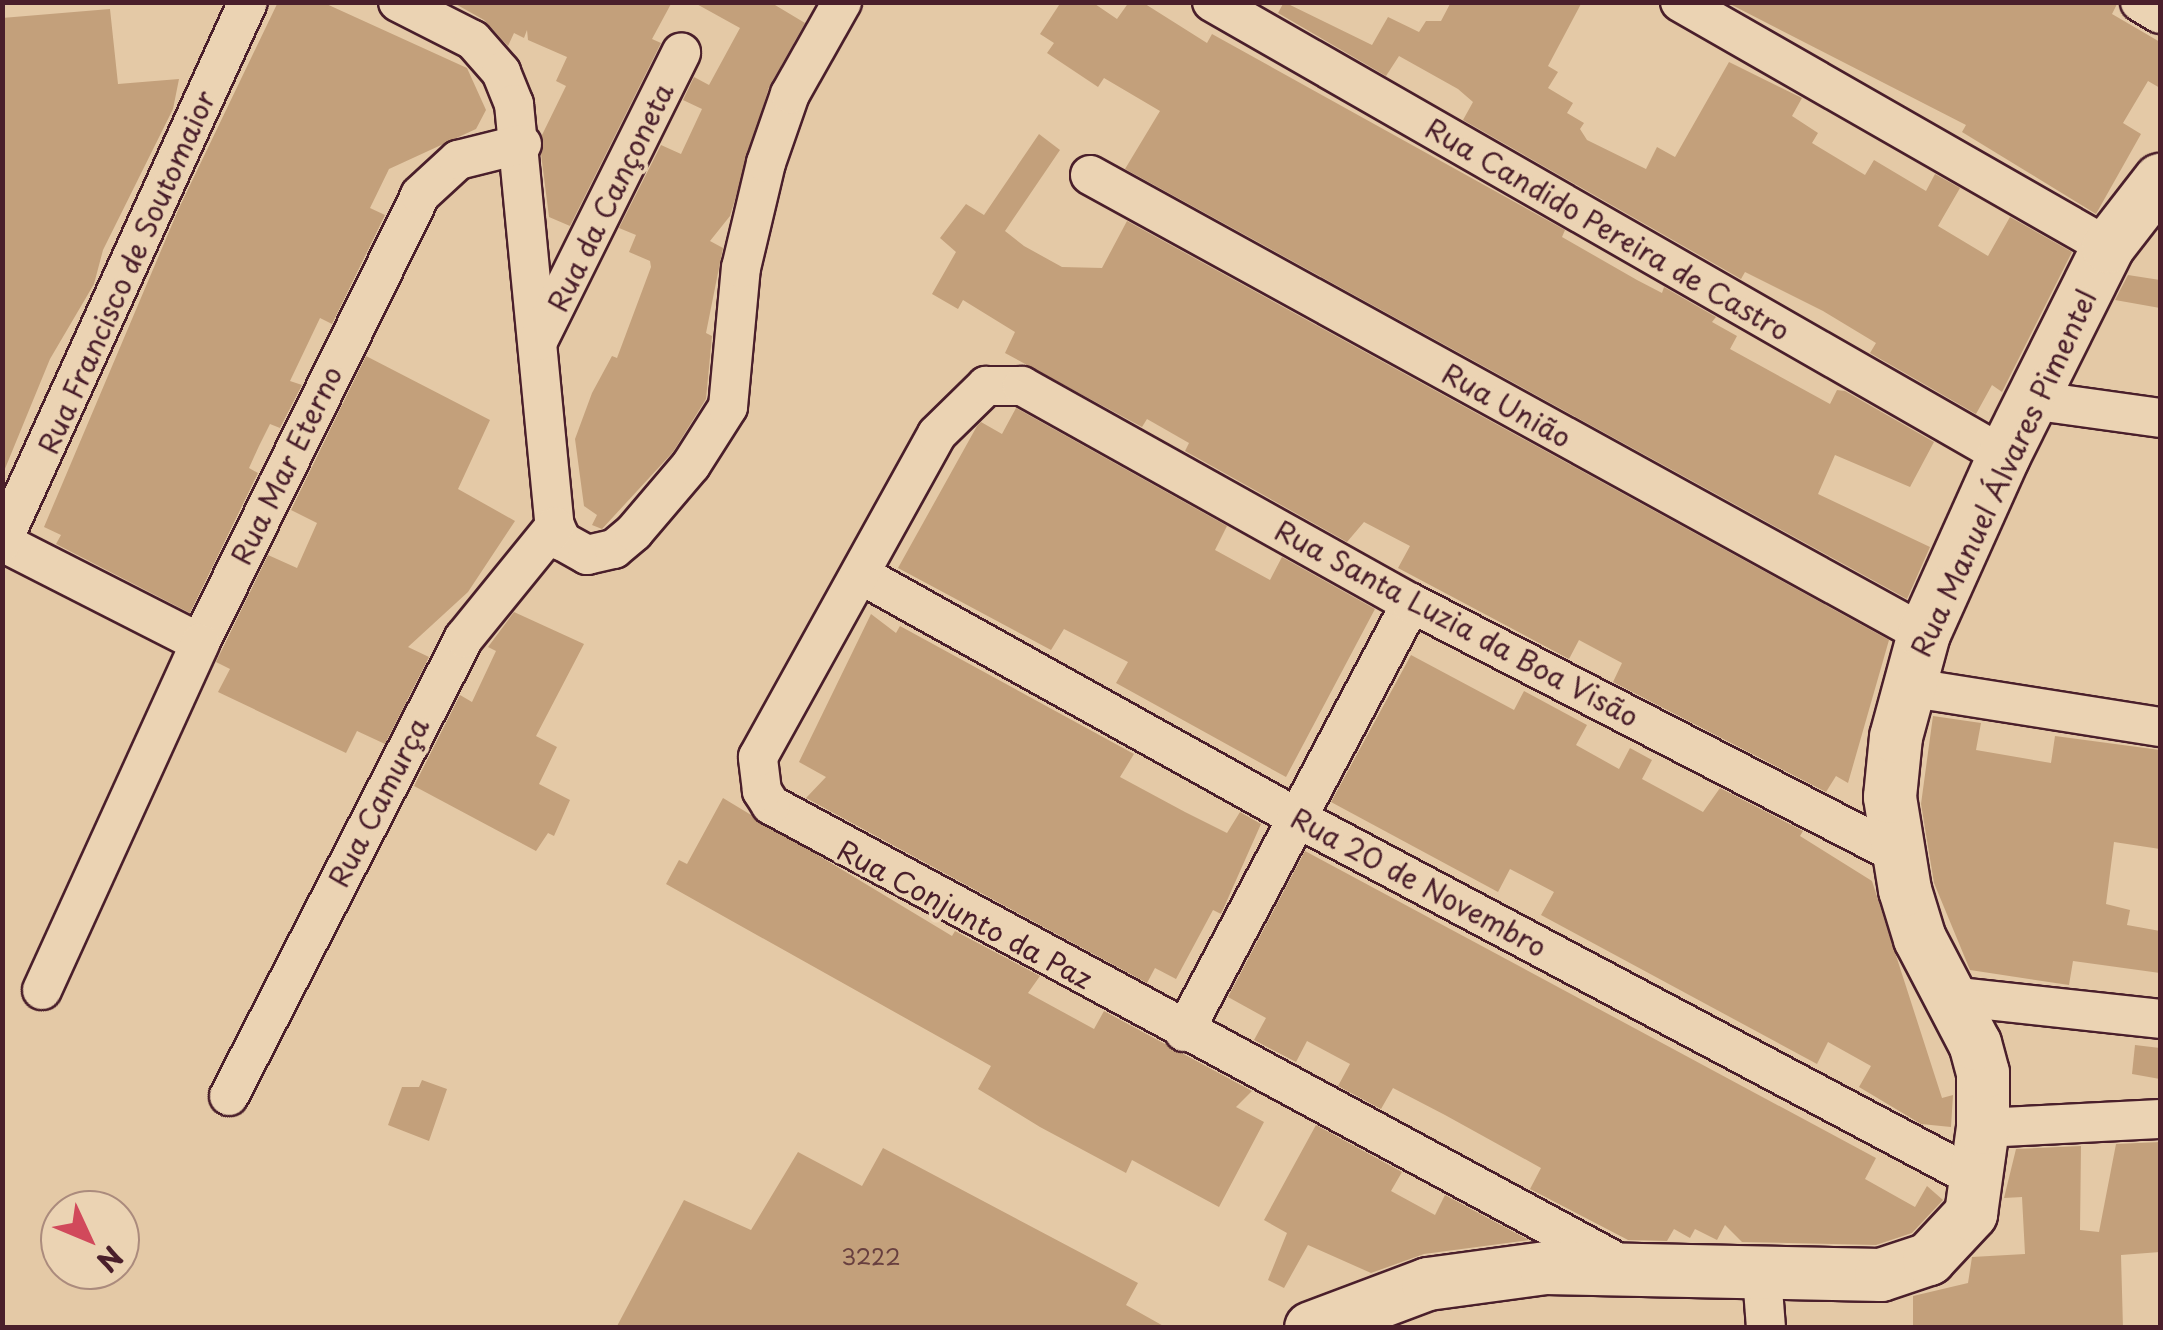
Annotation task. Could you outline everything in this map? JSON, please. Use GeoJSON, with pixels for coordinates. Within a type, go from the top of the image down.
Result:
{"type":"FeatureCollection","features":[{"type":"Feature","properties":{"kind":"street","name":"Rua Francisco de Soutomaior"},"geometry":{"type":"LineString","coordinates":[[2,542],[248,2]]}},
{"type":"Feature","properties":{"kind":"street"},"geometry":{"type":"LineString","coordinates":[[398,2],[472,40],[501,72],[522,144],[558,534],[587,554],[614,550],[691,466],[728,407],[751,218],[790,94],[842,2]]}},
{"type":"Feature","properties":{"kind":"street","name":"Rua Candido Pereira de Castro"},"geometry":{"type":"LineString","coordinates":[[1212,2],[2004,456]]}},
{"type":"Feature","properties":{"kind":"street"},"geometry":{"type":"LineString","coordinates":[[1680,2],[2141,213]]}},
{"type":"Feature","properties":{"kind":"street"},"geometry":{"type":"LineString","coordinates":[[2140,2],[2160,14]]}},
{"type":"Feature","properties":{"kind":"street","name":"Rua da Cançoneta"},"geometry":{"type":"LineString","coordinates":[[538,341],[682,52]]}},
{"type":"Feature","properties":{"kind":"street","name":"Rua Mar Eterno"},"geometry":{"type":"LineString","coordinates":[[42,990],[200,643],[420,195],[458,160],[522,144]]}},
{"type":"Feature","properties":{"kind":"street","name":"Rua União"},"geometry":{"type":"LineString","coordinates":[[1090,176],[1924,634]]}},
{"type":"Feature","properties":{"kind":"street","name":"Rua Manuel Álvares Pimentel"},"geometry":{"type":"LineString","coordinates":[[1312,1328],[1428,1284],[1546,1268],[1625,1267],[1762,1276],[1907,1270],[1950,1240],[1970,1214],[1979,1180],[1983,1128],[1975,1044],[1920,939],[1895,853],[1890,796],[1907,687],[1924,634],[2031,400],[2141,213]]}},
{"type":"Feature","properties":{"kind":"street","name":"Rua Conjunto da Paz"},"geometry":{"type":"LineString","coordinates":[[1022,386],[986,386],[964,401],[937,434],[863,576],[758,757],[762,791],[772,805],[1184,1032],[1426,1156],[1625,1267]]}},
{"type":"Feature","properties":{"kind":"street","name":"Rua Santa Luzia da Boa Visão"},"geometry":{"type":"LineString","coordinates":[[1022,386],[1411,603],[1895,853]]}},
{"type":"Feature","properties":{"kind":"street"},"geometry":{"type":"LineString","coordinates":[[2031,400],[2160,418]]}},
{"type":"Feature","properties":{"kind":"street","name":"Rua Camurça"},"geometry":{"type":"LineString","coordinates":[[229,1096],[464,638],[558,534]]}},
{"type":"Feature","properties":{"kind":"street"},"geometry":{"type":"LineString","coordinates":[[2,542],[200,643]]}},
{"type":"Feature","properties":{"kind":"street","name":"Rua 20 de Novembro"},"geometry":{"type":"LineString","coordinates":[[863,576],[1298,818],[1979,1180]]}},
{"type":"Feature","properties":{"kind":"street"},"geometry":{"type":"LineString","coordinates":[[1184,1032],[1411,603]]}},
{"type":"Feature","properties":{"kind":"street"},"geometry":{"type":"LineString","coordinates":[[1907,687],[2160,727]]}},
{"type":"Feature","properties":{"kind":"street"},"geometry":{"type":"LineString","coordinates":[[1949,996],[2160,1019]]}},
{"type":"Feature","properties":{"kind":"street"},"geometry":{"type":"LineString","coordinates":[[1983,1128],[2160,1119]]}},
{"type":"Feature","properties":{"kind":"street"},"geometry":{"type":"LineString","coordinates":[[1762,1276],[1766,1328]]}},
{"type":"Feature","properties":{"kind":"building"},"geometry":{"type":"Polygon","coordinates":[[[278,2],[322,2],[467,68],[486,110],[476,129],[389,169],[370,208],[385,215],[332,324],[320,318],[290,381],[302,385],[280,428],[270,424],[259,446],[249,468],[258,473],[190,613],[56,544],[61,535],[44,527],[179,208],[278,2]]]}},
{"type":"Feature","properties":{"kind":"building"},"geometry":{"type":"Polygon","coordinates":[[[452,2],[672,2],[652,39],[661,43],[570,226],[549,217],[541,154],[542,135],[566,86],[556,81],[567,57],[528,40],[527,30],[524,38],[514,33],[508,46],[484,20],[452,2]]]}},
{"type":"Feature","properties":{"kind":"building"},"geometry":{"type":"Polygon","coordinates":[[[693,2],[770,2],[805,23],[769,87],[730,216],[710,241],[723,248],[706,333],[712,336],[706,399],[673,452],[602,529],[592,525],[597,515],[584,506],[575,439],[592,393],[612,356],[617,358],[651,267],[650,261],[629,252],[636,235],[619,228],[661,145],[681,154],[702,109],[683,100],[694,77],[709,85],[740,28],[693,2]]]}},
{"type":"Feature","properties":{"kind":"building"},"geometry":{"type":"Polygon","coordinates":[[[1061,2],[1092,2],[1117,19],[1129,2],[1142,2],[1207,43],[1212,34],[1565,230],[1562,237],[1637,280],[1662,293],[1664,287],[1716,317],[1712,322],[1737,336],[1730,349],[1830,404],[1837,390],[1845,391],[1934,442],[1910,487],[1835,455],[1818,494],[1930,547],[1907,599],[1125,169],[1160,111],[1104,78],[1098,87],[1047,53],[1054,43],[1040,34],[1061,2]]]}},
{"type":"Feature","properties":{"kind":"building"},"geometry":{"type":"Polygon","coordinates":[[[1284,2],[1372,45],[1388,17],[1419,32],[1426,21],[1441,21],[1451,2],[1582,2],[1548,66],[1558,72],[1548,88],[1573,103],[1567,113],[1584,123],[1580,129],[1587,140],[1646,169],[1657,147],[1675,157],[1729,62],[1802,98],[1792,116],[1818,133],[1812,143],[1865,175],[1874,160],[1926,191],[1935,174],[1960,188],[1938,226],[1988,256],[2010,217],[2072,252],[2002,392],[1992,385],[1976,414],[1870,353],[1876,343],[1823,311],[1745,272],[1741,279],[1463,120],[1473,102],[1458,89],[1399,56],[1386,76],[1278,13],[1284,2]]]}},
{"type":"Feature","properties":{"kind":"building"},"geometry":{"type":"Polygon","coordinates":[[[1726,2],[2118,2],[2112,14],[2160,42],[2160,88],[2148,81],[2123,123],[2141,134],[2096,214],[1962,132],[1966,125],[1726,2]]]}},
{"type":"Feature","properties":{"kind":"building"},"geometry":{"type":"Polygon","coordinates":[[[110,9],[118,84],[179,79],[173,109],[103,250],[94,284],[50,359],[2,476],[2,18],[110,9]]]}},
{"type":"Feature","properties":{"kind":"building"},"geometry":{"type":"Polygon","coordinates":[[[1039,134],[1060,150],[1005,231],[1024,246],[1062,267],[1102,268],[1127,221],[1889,640],[1848,783],[1836,776],[1826,792],[1613,682],[1622,663],[1579,640],[1569,659],[1398,568],[1410,546],[1364,522],[1347,542],[1185,451],[1189,443],[1147,419],[1142,427],[1005,353],[1015,332],[963,300],[958,309],[932,294],[956,252],[940,238],[966,204],[984,215],[1039,134]]]}},
{"type":"Feature","properties":{"kind":"building"},"geometry":{"type":"Polygon","coordinates":[[[2128,275],[2160,280],[2160,308],[2115,300],[2128,275]]]}},
{"type":"Feature","properties":{"kind":"building"},"geometry":{"type":"Polygon","coordinates":[[[366,356],[490,420],[458,489],[515,521],[468,592],[408,647],[429,657],[385,744],[357,731],[346,753],[218,692],[230,669],[216,662],[268,555],[297,568],[317,523],[291,510],[366,356]]]}},
{"type":"Feature","properties":{"kind":"building"},"geometry":{"type":"Polygon","coordinates":[[[1016,408],[1227,526],[1215,550],[1270,580],[1282,557],[1375,609],[1286,777],[1116,683],[1128,662],[1064,629],[1051,650],[898,568],[977,426],[981,422],[1002,434],[1016,408]]]}},
{"type":"Feature","properties":{"kind":"building"},"geometry":{"type":"Polygon","coordinates":[[[514,612],[584,644],[536,736],[557,747],[539,784],[570,800],[554,836],[548,833],[536,851],[414,786],[460,695],[472,702],[496,651],[488,647],[514,612]]]}},
{"type":"Feature","properties":{"kind":"building"},"geometry":{"type":"Polygon","coordinates":[[[871,614],[896,633],[900,626],[1134,754],[1120,777],[1185,812],[1227,833],[1240,812],[1261,824],[1221,914],[1213,910],[1176,979],[1155,968],[1147,983],[806,798],[826,777],[799,762],[871,614]]]}},
{"type":"Feature","properties":{"kind":"building"},"geometry":{"type":"Polygon","coordinates":[[[1411,655],[1514,710],[1524,691],[1587,725],[1576,745],[1619,769],[1630,748],[1652,760],[1642,779],[1703,812],[1720,788],[1803,831],[1800,836],[1872,881],[1942,1098],[1953,1095],[1951,1127],[1921,1124],[1859,1087],[1871,1066],[1828,1042],[1817,1064],[1541,915],[1554,892],[1510,869],[1498,892],[1331,802],[1411,655]]]}},
{"type":"Feature","properties":{"kind":"building"},"geometry":{"type":"Polygon","coordinates":[[[1933,716],[1981,723],[1976,750],[2051,763],[2055,736],[2160,750],[2160,849],[2114,842],[2106,904],[2130,910],[2127,925],[2160,931],[2160,973],[2073,961],[2069,985],[1970,970],[1934,883],[1921,804],[1933,716]]]}},
{"type":"Feature","properties":{"kind":"building"},"geometry":{"type":"Polygon","coordinates":[[[723,798],[952,936],[955,931],[1040,976],[1028,993],[1094,1029],[1104,1011],[1252,1091],[1236,1107],[1264,1122],[1219,1207],[1132,1160],[1126,1173],[1040,1127],[978,1089],[991,1066],[666,884],[679,860],[687,864],[723,798]]]}},
{"type":"Feature","properties":{"kind":"building"},"geometry":{"type":"Polygon","coordinates":[[[1305,851],[1876,1158],[1865,1179],[1915,1207],[1927,1186],[1943,1200],[1912,1233],[1876,1245],[1742,1242],[1725,1225],[1717,1240],[1695,1229],[1690,1238],[1674,1229],[1667,1241],[1628,1240],[1530,1189],[1541,1168],[1445,1115],[1393,1088],[1381,1109],[1338,1086],[1350,1064],[1307,1041],[1296,1062],[1254,1040],[1266,1018],[1228,997],[1305,851]]]}},
{"type":"Feature","properties":{"kind":"building"},"geometry":{"type":"Polygon","coordinates":[[[2135,1045],[2160,1048],[2160,1079],[2132,1074],[2135,1045]]]}},
{"type":"Feature","properties":{"kind":"building"},"geometry":{"type":"Polygon","coordinates":[[[422,1080],[447,1089],[429,1141],[388,1125],[402,1087],[419,1087],[422,1080]]]}},
{"type":"Feature","properties":{"kind":"building"},"geometry":{"type":"Polygon","coordinates":[[[1316,1125],[1402,1172],[1391,1191],[1435,1215],[1445,1195],[1529,1240],[1424,1254],[1371,1273],[1308,1245],[1284,1288],[1268,1280],[1287,1233],[1264,1220],[1316,1125]]]}},
{"type":"Feature","properties":{"kind":"building"},"geometry":{"type":"Polygon","coordinates":[[[2160,1142],[2160,1252],[2121,1255],[2123,1328],[1913,1328],[1913,1296],[1968,1283],[1972,1257],[2025,1254],[2022,1197],[2004,1198],[2016,1149],[2081,1146],[2080,1230],[2099,1232],[2116,1144],[2160,1142]]]}},
{"type":"Feature","properties":{"kind":"building"},"geometry":{"type":"Polygon","coordinates":[[[883,1148],[1138,1283],[1126,1305],[1167,1328],[616,1328],[684,1200],[751,1230],[798,1152],[862,1186],[883,1148]]]}}]}
